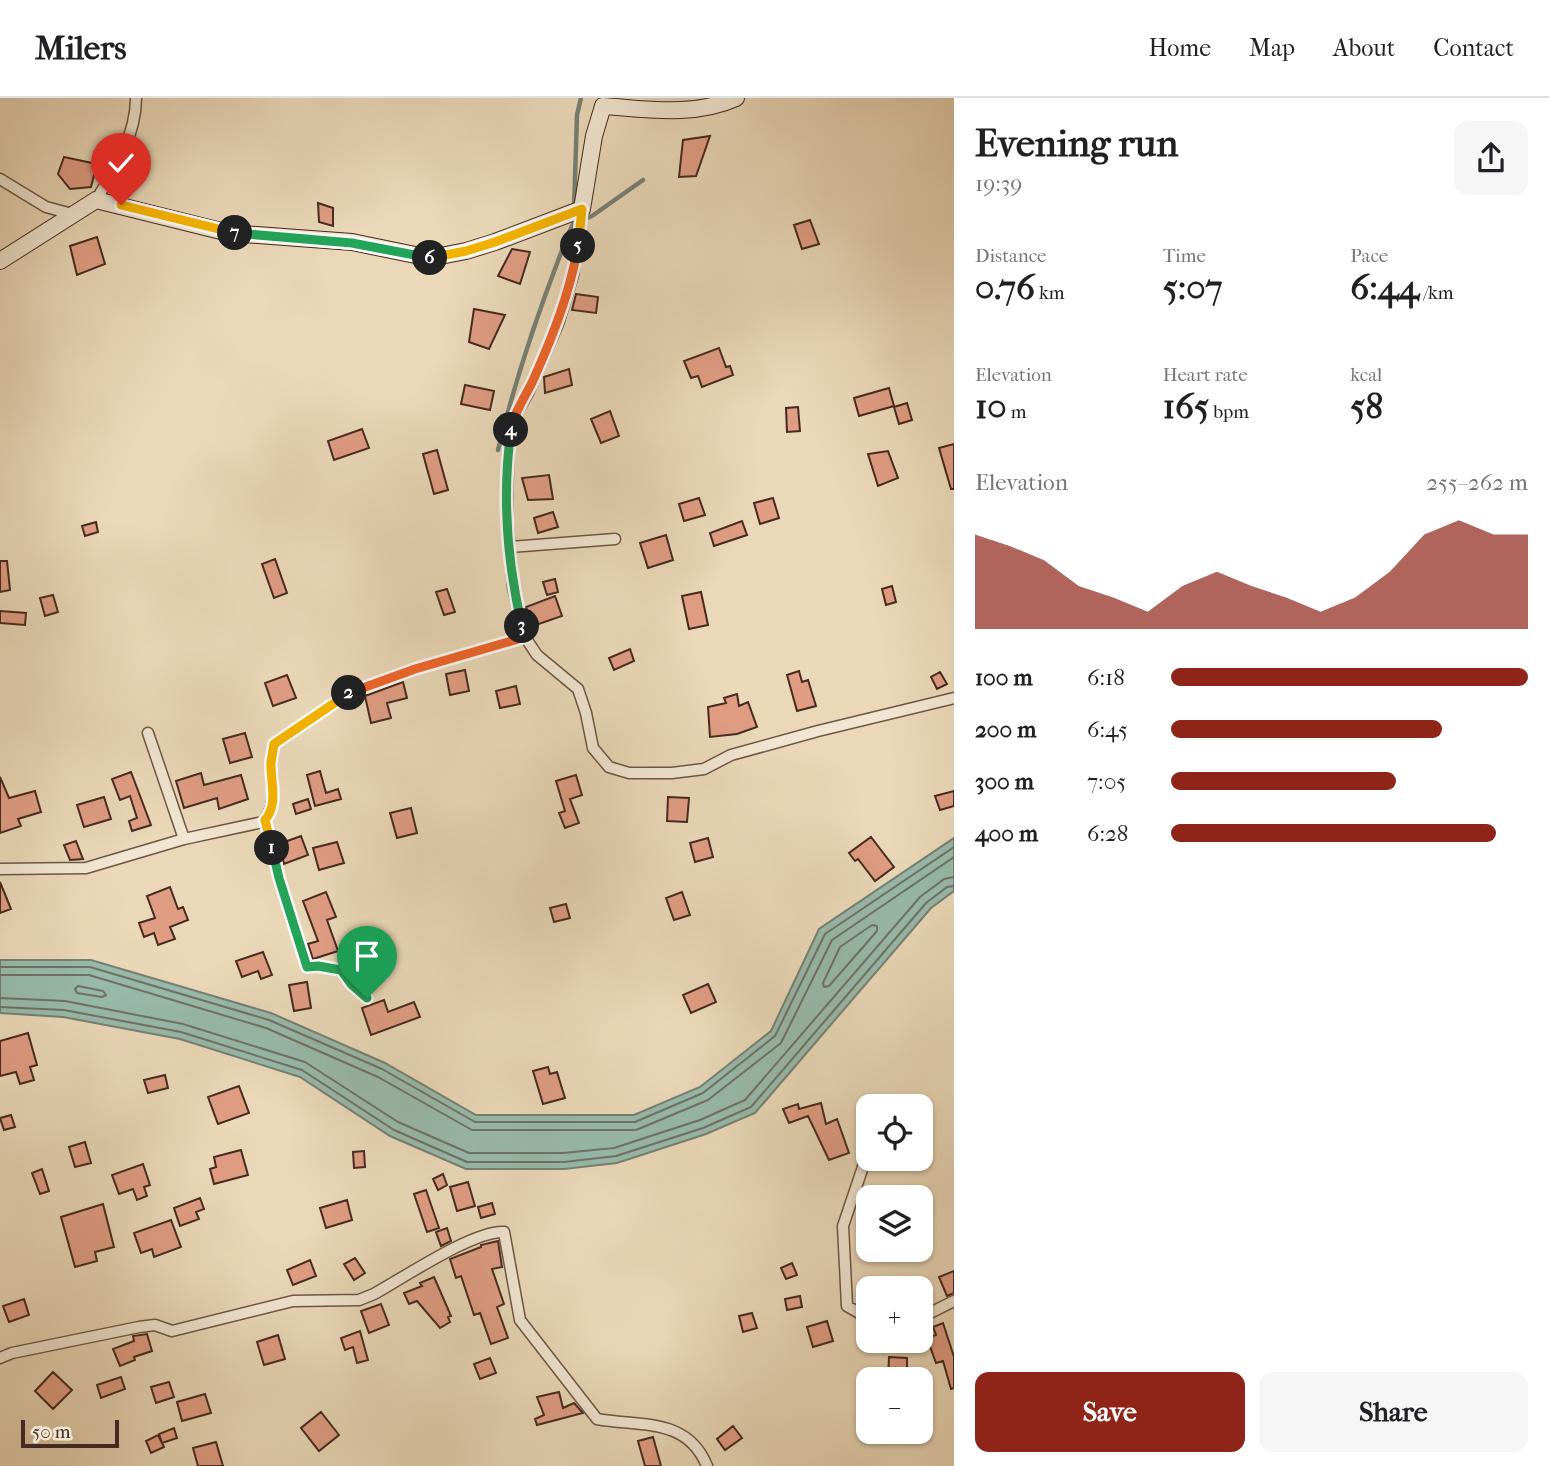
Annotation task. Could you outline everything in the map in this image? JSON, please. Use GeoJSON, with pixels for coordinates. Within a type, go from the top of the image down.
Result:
{"type":"FeatureCollection","features":[{"type":"Feature","properties":{"kind":"main road"},"geometry":{"type":"LineString","coordinates":[[0,261],[96,200],[229,233],[352,243],[430,258],[466,251],[579,215],[603,102],[667,111],[695,110],[736,98]]}},
{"type":"Feature","properties":{"kind":"street"},"geometry":{"type":"LineString","coordinates":[[96,200],[120,161],[136,110],[136,98]]}},
{"type":"Feature","properties":{"kind":"street"},"geometry":{"type":"LineString","coordinates":[[0,179],[46,207],[72,214]]}},
{"type":"Feature","properties":{"kind":"street"},"geometry":{"type":"LineString","coordinates":[[579,215],[573,275],[558,324],[528,393],[512,421],[508,454],[507,518],[513,587],[525,637],[537,655],[578,689],[593,748],[609,767],[629,773],[672,773],[704,769],[731,755],[954,698]]}},
{"type":"Feature","properties":{"kind":"street"},"geometry":{"type":"LineString","coordinates":[[510,547],[615,539]]}},
{"type":"Feature","properties":{"kind":"street"},"geometry":{"type":"LineString","coordinates":[[0,869],[86,868],[184,839],[263,822],[270,815],[274,796],[271,763],[274,744],[349,693],[415,669],[525,637]]}},
{"type":"Feature","properties":{"kind":"street"},"geometry":{"type":"LineString","coordinates":[[148,733],[184,839]]}},
{"type":"Feature","properties":{"kind":"street"},"geometry":{"type":"LineString","coordinates":[[265,820],[279,878],[307,967],[341,970],[351,984],[367,998]]}},
{"type":"Feature","properties":{"kind":"street"},"geometry":{"type":"LineString","coordinates":[[856,1311],[847,1306],[843,1226],[862,1171]]}},
{"type":"Feature","properties":{"kind":"street"},"geometry":{"type":"LineString","coordinates":[[0,1358],[12,1353],[139,1327],[155,1325],[172,1331],[293,1301],[359,1300],[475,1237],[496,1231],[504,1232],[520,1320],[597,1419],[644,1423],[683,1434],[700,1448],[707,1466]]}},
{"type":"Feature","properties":{"kind":"street"},"geometry":{"type":"LineString","coordinates":[[933,1312],[954,1301]]}},
{"type":"Feature","properties":{"kind":"water"},"geometry":{"type":"Polygon","coordinates":[[[954,838],[954,891],[931,908],[755,1113],[706,1134],[617,1163],[564,1169],[466,1169],[390,1136],[300,1077],[180,1039],[63,1017],[0,1013],[0,960],[91,960],[271,1013],[385,1063],[476,1115],[634,1115],[700,1087],[771,1031],[819,929],[954,838]]]}},
{"type":"Feature","properties":{"kind":"building"},"geometry":{"type":"Polygon","coordinates":[[[710,136],[696,176],[679,177],[683,140],[710,136]]]}},
{"type":"Feature","properties":{"kind":"building"},"geometry":{"type":"Polygon","coordinates":[[[64,157],[97,164],[91,187],[70,189],[58,174],[64,157]]]}},
{"type":"Feature","properties":{"kind":"building"},"geometry":{"type":"Polygon","coordinates":[[[318,203],[333,208],[333,226],[319,222],[318,203]]]}},
{"type":"Feature","properties":{"kind":"building"},"geometry":{"type":"Polygon","coordinates":[[[810,220],[819,244],[802,249],[794,225],[810,220]]]}},
{"type":"Feature","properties":{"kind":"building"},"geometry":{"type":"Polygon","coordinates":[[[97,237],[105,264],[77,275],[70,246],[97,237]]]}},
{"type":"Feature","properties":{"kind":"building"},"geometry":{"type":"Polygon","coordinates":[[[512,249],[530,252],[520,284],[498,276],[512,249]]]}},
{"type":"Feature","properties":{"kind":"building"},"geometry":{"type":"Polygon","coordinates":[[[576,294],[598,297],[596,313],[572,310],[576,294]]]}},
{"type":"Feature","properties":{"kind":"building"},"geometry":{"type":"Polygon","coordinates":[[[474,309],[505,315],[489,349],[469,342],[474,309]]]}},
{"type":"Feature","properties":{"kind":"building"},"geometry":{"type":"Polygon","coordinates":[[[719,348],[726,367],[730,366],[733,375],[702,387],[698,376],[691,378],[684,361],[719,348]]]}},
{"type":"Feature","properties":{"kind":"building"},"geometry":{"type":"Polygon","coordinates":[[[569,369],[572,385],[545,393],[544,377],[569,369]]]}},
{"type":"Feature","properties":{"kind":"building"},"geometry":{"type":"Polygon","coordinates":[[[465,385],[494,391],[490,410],[461,404],[465,385]]]}},
{"type":"Feature","properties":{"kind":"building"},"geometry":{"type":"Polygon","coordinates":[[[889,388],[894,406],[859,416],[854,398],[889,388]]]}},
{"type":"Feature","properties":{"kind":"building"},"geometry":{"type":"Polygon","coordinates":[[[907,403],[912,420],[899,424],[894,407],[907,403]]]}},
{"type":"Feature","properties":{"kind":"building"},"geometry":{"type":"Polygon","coordinates":[[[798,407],[800,431],[787,432],[786,408],[798,407]]]}},
{"type":"Feature","properties":{"kind":"building"},"geometry":{"type":"Polygon","coordinates":[[[610,411],[619,436],[601,443],[591,419],[610,411]]]}},
{"type":"Feature","properties":{"kind":"building"},"geometry":{"type":"Polygon","coordinates":[[[362,429],[369,448],[334,460],[328,441],[362,429]]]}},
{"type":"Feature","properties":{"kind":"building"},"geometry":{"type":"Polygon","coordinates":[[[954,444],[954,489],[951,489],[939,448],[954,444]]]}},
{"type":"Feature","properties":{"kind":"building"},"geometry":{"type":"Polygon","coordinates":[[[437,450],[448,490],[434,494],[423,454],[437,450]]]}},
{"type":"Feature","properties":{"kind":"building"},"geometry":{"type":"Polygon","coordinates":[[[888,451],[898,478],[878,486],[868,454],[888,451]]]}},
{"type":"Feature","properties":{"kind":"building"},"geometry":{"type":"Polygon","coordinates":[[[549,475],[553,499],[528,500],[522,478],[549,475]]]}},
{"type":"Feature","properties":{"kind":"building"},"geometry":{"type":"Polygon","coordinates":[[[699,498],[705,515],[684,521],[679,504],[699,498]]]}},
{"type":"Feature","properties":{"kind":"building"},"geometry":{"type":"Polygon","coordinates":[[[773,498],[779,518],[760,524],[754,503],[773,498]]]}},
{"type":"Feature","properties":{"kind":"building"},"geometry":{"type":"Polygon","coordinates":[[[553,512],[558,527],[538,533],[534,518],[553,512]]]}},
{"type":"Feature","properties":{"kind":"building"},"geometry":{"type":"Polygon","coordinates":[[[742,521],[747,535],[714,546],[710,533],[742,521]]]}},
{"type":"Feature","properties":{"kind":"building"},"geometry":{"type":"Polygon","coordinates":[[[96,522],[98,532],[85,536],[82,526],[96,522]]]}},
{"type":"Feature","properties":{"kind":"building"},"geometry":{"type":"Polygon","coordinates":[[[666,535],[673,560],[648,568],[640,543],[666,535]]]}},
{"type":"Feature","properties":{"kind":"building"},"geometry":{"type":"Polygon","coordinates":[[[275,559],[287,593],[274,598],[262,564],[275,559]]]}},
{"type":"Feature","properties":{"kind":"building"},"geometry":{"type":"Polygon","coordinates":[[[0,561],[7,561],[10,590],[0,592],[0,561]]]}},
{"type":"Feature","properties":{"kind":"building"},"geometry":{"type":"Polygon","coordinates":[[[555,579],[558,592],[547,595],[543,582],[555,579]]]}},
{"type":"Feature","properties":{"kind":"building"},"geometry":{"type":"Polygon","coordinates":[[[892,586],[896,602],[886,605],[882,589],[892,586]]]}},
{"type":"Feature","properties":{"kind":"building"},"geometry":{"type":"Polygon","coordinates":[[[447,589],[455,612],[444,615],[436,592],[447,589]]]}},
{"type":"Feature","properties":{"kind":"building"},"geometry":{"type":"Polygon","coordinates":[[[701,592],[708,625],[689,629],[682,596],[701,592]]]}},
{"type":"Feature","properties":{"kind":"building"},"geometry":{"type":"Polygon","coordinates":[[[53,595],[58,612],[45,616],[40,598],[53,595]]]}},
{"type":"Feature","properties":{"kind":"building"},"geometry":{"type":"Polygon","coordinates":[[[555,596],[562,616],[533,626],[526,607],[555,596]]]}},
{"type":"Feature","properties":{"kind":"building"},"geometry":{"type":"Polygon","coordinates":[[[0,611],[26,613],[25,625],[0,623],[0,611]]]}},
{"type":"Feature","properties":{"kind":"building"},"geometry":{"type":"Polygon","coordinates":[[[630,649],[634,661],[614,670],[609,658],[630,649]]]}},
{"type":"Feature","properties":{"kind":"building"},"geometry":{"type":"Polygon","coordinates":[[[465,670],[469,691],[450,695],[446,674],[465,670]]]}},
{"type":"Feature","properties":{"kind":"building"},"geometry":{"type":"Polygon","coordinates":[[[799,671],[802,682],[808,680],[816,706],[797,711],[787,675],[799,671]]]}},
{"type":"Feature","properties":{"kind":"building"},"geometry":{"type":"Polygon","coordinates":[[[940,672],[947,684],[937,689],[931,677],[940,672]]]}},
{"type":"Feature","properties":{"kind":"building"},"geometry":{"type":"Polygon","coordinates":[[[287,675],[296,698],[273,706],[265,683],[287,675]]]}},
{"type":"Feature","properties":{"kind":"building"},"geometry":{"type":"Polygon","coordinates":[[[403,682],[407,698],[387,703],[391,718],[371,723],[365,696],[403,682]]]}},
{"type":"Feature","properties":{"kind":"building"},"geometry":{"type":"Polygon","coordinates":[[[516,686],[520,704],[500,708],[496,691],[516,686]]]}},
{"type":"Feature","properties":{"kind":"building"},"geometry":{"type":"Polygon","coordinates":[[[737,694],[739,706],[748,702],[757,727],[737,734],[710,737],[708,707],[726,703],[724,698],[737,694]]]}},
{"type":"Feature","properties":{"kind":"building"},"geometry":{"type":"Polygon","coordinates":[[[245,733],[252,757],[230,763],[223,739],[245,733]]]}},
{"type":"Feature","properties":{"kind":"building"},"geometry":{"type":"Polygon","coordinates":[[[320,771],[326,793],[338,789],[341,799],[315,806],[307,775],[320,771]]]}},
{"type":"Feature","properties":{"kind":"building"},"geometry":{"type":"Polygon","coordinates":[[[131,772],[151,825],[132,831],[129,821],[137,818],[130,796],[120,800],[112,779],[131,772]]]}},
{"type":"Feature","properties":{"kind":"building"},"geometry":{"type":"Polygon","coordinates":[[[201,773],[204,785],[241,775],[248,799],[219,809],[217,798],[184,808],[176,781],[201,773]]]}},
{"type":"Feature","properties":{"kind":"building"},"geometry":{"type":"Polygon","coordinates":[[[576,775],[582,795],[570,799],[579,823],[565,828],[559,813],[565,811],[556,781],[576,775]]]}},
{"type":"Feature","properties":{"kind":"building"},"geometry":{"type":"Polygon","coordinates":[[[0,777],[9,798],[35,791],[41,812],[18,819],[21,826],[0,833],[0,777]]]}},
{"type":"Feature","properties":{"kind":"building"},"geometry":{"type":"Polygon","coordinates":[[[954,791],[954,806],[940,810],[935,796],[954,791]]]}},
{"type":"Feature","properties":{"kind":"building"},"geometry":{"type":"Polygon","coordinates":[[[104,797],[111,819],[84,827],[77,805],[104,797]]]}},
{"type":"Feature","properties":{"kind":"building"},"geometry":{"type":"Polygon","coordinates":[[[668,797],[689,798],[687,822],[667,821],[668,797]]]}},
{"type":"Feature","properties":{"kind":"building"},"geometry":{"type":"Polygon","coordinates":[[[308,799],[311,809],[296,814],[293,804],[308,799]]]}},
{"type":"Feature","properties":{"kind":"building"},"geometry":{"type":"Polygon","coordinates":[[[411,808],[417,833],[397,838],[390,813],[411,808]]]}},
{"type":"Feature","properties":{"kind":"building"},"geometry":{"type":"Polygon","coordinates":[[[301,836],[308,855],[284,864],[279,844],[301,836]]]}},
{"type":"Feature","properties":{"kind":"building"},"geometry":{"type":"Polygon","coordinates":[[[871,837],[894,867],[875,881],[858,859],[855,861],[849,853],[871,837]]]}},
{"type":"Feature","properties":{"kind":"building"},"geometry":{"type":"Polygon","coordinates":[[[708,838],[713,857],[695,862],[690,843],[708,838]]]}},
{"type":"Feature","properties":{"kind":"building"},"geometry":{"type":"Polygon","coordinates":[[[76,841],[83,859],[70,860],[64,845],[76,841]]]}},
{"type":"Feature","properties":{"kind":"building"},"geometry":{"type":"Polygon","coordinates":[[[337,842],[344,863],[319,870],[313,848],[337,842]]]}},
{"type":"Feature","properties":{"kind":"building"},"geometry":{"type":"Polygon","coordinates":[[[0,882],[11,909],[0,913],[0,882]]]}},
{"type":"Feature","properties":{"kind":"building"},"geometry":{"type":"Polygon","coordinates":[[[170,887],[178,909],[183,907],[188,920],[170,927],[175,939],[158,945],[154,933],[144,937],[139,923],[155,918],[147,896],[170,887]]]}},
{"type":"Feature","properties":{"kind":"building"},"geometry":{"type":"Polygon","coordinates":[[[326,892],[336,917],[327,920],[338,951],[313,959],[308,944],[318,941],[303,901],[326,892]]]}},
{"type":"Feature","properties":{"kind":"building"},"geometry":{"type":"Polygon","coordinates":[[[682,892],[690,915],[674,920],[666,898],[682,892]]]}},
{"type":"Feature","properties":{"kind":"building"},"geometry":{"type":"Polygon","coordinates":[[[566,904],[570,918],[554,922],[550,908],[566,904]]]}},
{"type":"Feature","properties":{"kind":"building"},"geometry":{"type":"Polygon","coordinates":[[[376,950],[381,965],[374,967],[379,981],[365,986],[359,981],[351,958],[376,950]]]}},
{"type":"Feature","properties":{"kind":"building"},"geometry":{"type":"Polygon","coordinates":[[[263,952],[272,975],[261,979],[258,971],[242,977],[236,961],[263,952]]]}},
{"type":"Feature","properties":{"kind":"building"},"geometry":{"type":"Polygon","coordinates":[[[307,982],[311,1008],[294,1011],[289,985],[307,982]]]}},
{"type":"Feature","properties":{"kind":"building"},"geometry":{"type":"Polygon","coordinates":[[[708,984],[716,1002],[691,1013],[683,995],[708,984]]]}},
{"type":"Feature","properties":{"kind":"building"},"geometry":{"type":"Polygon","coordinates":[[[384,1000],[388,1012],[414,1002],[420,1017],[371,1035],[362,1008],[384,1000]]]}},
{"type":"Feature","properties":{"kind":"building"},"geometry":{"type":"Polygon","coordinates":[[[28,1033],[37,1065],[30,1067],[34,1080],[20,1084],[16,1072],[0,1076],[0,1041],[28,1033]]]}},
{"type":"Feature","properties":{"kind":"building"},"geometry":{"type":"Polygon","coordinates":[[[548,1067],[550,1074],[557,1072],[565,1098],[543,1104],[533,1071],[548,1067]]]}},
{"type":"Feature","properties":{"kind":"building"},"geometry":{"type":"Polygon","coordinates":[[[165,1075],[168,1088],[148,1093],[144,1080],[165,1075]]]}},
{"type":"Feature","properties":{"kind":"building"},"geometry":{"type":"Polygon","coordinates":[[[239,1086],[249,1113],[218,1124],[208,1097],[239,1086]]]}},
{"type":"Feature","properties":{"kind":"building"},"geometry":{"type":"Polygon","coordinates":[[[821,1103],[826,1124],[837,1119],[849,1153],[829,1160],[808,1116],[789,1123],[783,1109],[798,1104],[799,1109],[821,1103]]]}},
{"type":"Feature","properties":{"kind":"building"},"geometry":{"type":"Polygon","coordinates":[[[11,1115],[15,1127],[4,1130],[0,1118],[11,1115]]]}},
{"type":"Feature","properties":{"kind":"building"},"geometry":{"type":"Polygon","coordinates":[[[85,1142],[91,1163],[75,1167],[69,1147],[85,1142]]]}},
{"type":"Feature","properties":{"kind":"building"},"geometry":{"type":"Polygon","coordinates":[[[241,1150],[248,1175],[214,1184],[210,1169],[216,1167],[214,1157],[241,1150]]]}},
{"type":"Feature","properties":{"kind":"building"},"geometry":{"type":"Polygon","coordinates":[[[364,1151],[365,1167],[354,1168],[353,1152],[364,1151]]]}},
{"type":"Feature","properties":{"kind":"building"},"geometry":{"type":"Polygon","coordinates":[[[143,1164],[150,1185],[144,1187],[147,1196],[137,1200],[133,1189],[119,1194],[112,1175],[143,1164]]]}},
{"type":"Feature","properties":{"kind":"building"},"geometry":{"type":"Polygon","coordinates":[[[42,1169],[49,1191],[40,1194],[32,1173],[42,1169]]]}},
{"type":"Feature","properties":{"kind":"building"},"geometry":{"type":"Polygon","coordinates":[[[443,1174],[447,1185],[438,1190],[433,1179],[443,1174]]]}},
{"type":"Feature","properties":{"kind":"building"},"geometry":{"type":"Polygon","coordinates":[[[468,1182],[475,1206],[457,1211],[450,1187],[468,1182]]]}},
{"type":"Feature","properties":{"kind":"building"},"geometry":{"type":"Polygon","coordinates":[[[426,1190],[439,1228],[427,1232],[414,1194],[426,1190]]]}},
{"type":"Feature","properties":{"kind":"building"},"geometry":{"type":"Polygon","coordinates":[[[200,1198],[204,1209],[196,1212],[199,1219],[180,1226],[174,1208],[200,1198]]]}},
{"type":"Feature","properties":{"kind":"building"},"geometry":{"type":"Polygon","coordinates":[[[347,1200],[352,1220],[326,1228],[320,1208],[347,1200]]]}},
{"type":"Feature","properties":{"kind":"building"},"geometry":{"type":"Polygon","coordinates":[[[492,1203],[495,1214],[481,1218],[478,1207],[492,1203]]]}},
{"type":"Feature","properties":{"kind":"building"},"geometry":{"type":"Polygon","coordinates":[[[103,1204],[114,1247],[95,1252],[97,1261],[75,1267],[61,1217],[103,1204]]]}},
{"type":"Feature","properties":{"kind":"building"},"geometry":{"type":"Polygon","coordinates":[[[171,1220],[181,1247],[154,1257],[152,1249],[141,1253],[134,1233],[171,1220]]]}},
{"type":"Feature","properties":{"kind":"building"},"geometry":{"type":"Polygon","coordinates":[[[447,1228],[451,1241],[441,1246],[436,1232],[447,1228]]]}},
{"type":"Feature","properties":{"kind":"building"},"geometry":{"type":"Polygon","coordinates":[[[498,1241],[502,1267],[492,1269],[504,1304],[497,1307],[508,1338],[491,1344],[480,1313],[474,1315],[461,1276],[456,1278],[450,1259],[481,1245],[498,1241]]]}},
{"type":"Feature","properties":{"kind":"building"},"geometry":{"type":"Polygon","coordinates":[[[355,1258],[365,1273],[354,1280],[344,1264],[355,1258]]]}},
{"type":"Feature","properties":{"kind":"building"},"geometry":{"type":"Polygon","coordinates":[[[310,1260],[316,1276],[293,1285],[287,1270],[310,1260]]]}},
{"type":"Feature","properties":{"kind":"building"},"geometry":{"type":"Polygon","coordinates":[[[792,1263],[797,1275],[786,1279],[781,1268],[792,1263]]]}},
{"type":"Feature","properties":{"kind":"building"},"geometry":{"type":"Polygon","coordinates":[[[954,1271],[954,1293],[947,1296],[939,1277],[954,1271]]]}},
{"type":"Feature","properties":{"kind":"building"},"geometry":{"type":"Polygon","coordinates":[[[434,1277],[451,1316],[448,1317],[450,1322],[440,1328],[417,1301],[409,1304],[404,1293],[422,1286],[420,1283],[434,1277]]]}},
{"type":"Feature","properties":{"kind":"building"},"geometry":{"type":"Polygon","coordinates":[[[800,1296],[802,1307],[787,1310],[785,1299],[800,1296]]]}},
{"type":"Feature","properties":{"kind":"building"},"geometry":{"type":"Polygon","coordinates":[[[24,1299],[29,1315],[9,1322],[3,1306],[24,1299]]]}},
{"type":"Feature","properties":{"kind":"building"},"geometry":{"type":"Polygon","coordinates":[[[381,1304],[389,1325],[369,1333],[361,1311],[381,1304]]]}},
{"type":"Feature","properties":{"kind":"building"},"geometry":{"type":"Polygon","coordinates":[[[752,1313],[757,1328],[743,1332],[739,1316],[752,1313]]]}},
{"type":"Feature","properties":{"kind":"building"},"geometry":{"type":"Polygon","coordinates":[[[827,1321],[833,1341],[813,1347],[807,1327],[827,1321]]]}},
{"type":"Feature","properties":{"kind":"building"},"geometry":{"type":"Polygon","coordinates":[[[943,1323],[954,1357],[954,1388],[951,1389],[943,1361],[936,1363],[932,1353],[933,1336],[936,1335],[933,1327],[943,1323]]]}},
{"type":"Feature","properties":{"kind":"building"},"geometry":{"type":"Polygon","coordinates":[[[360,1331],[368,1360],[357,1363],[353,1347],[345,1350],[341,1338],[360,1331]]]}},
{"type":"Feature","properties":{"kind":"building"},"geometry":{"type":"Polygon","coordinates":[[[147,1334],[152,1351],[134,1357],[135,1360],[120,1366],[113,1349],[134,1341],[133,1336],[147,1334]]]}},
{"type":"Feature","properties":{"kind":"building"},"geometry":{"type":"Polygon","coordinates":[[[278,1335],[285,1359],[264,1365],[257,1342],[278,1335]]]}},
{"type":"Feature","properties":{"kind":"building"},"geometry":{"type":"Polygon","coordinates":[[[889,1357],[907,1358],[907,1367],[889,1367],[889,1357]]]}},
{"type":"Feature","properties":{"kind":"building"},"geometry":{"type":"Polygon","coordinates":[[[490,1358],[496,1373],[480,1379],[474,1364],[490,1358]]]}},
{"type":"Feature","properties":{"kind":"building"},"geometry":{"type":"Polygon","coordinates":[[[53,1372],[72,1390],[53,1409],[35,1391],[53,1372]]]}},
{"type":"Feature","properties":{"kind":"building"},"geometry":{"type":"Polygon","coordinates":[[[121,1377],[125,1389],[101,1398],[97,1385],[121,1377]]]}},
{"type":"Feature","properties":{"kind":"building"},"geometry":{"type":"Polygon","coordinates":[[[169,1382],[174,1397],[156,1403],[151,1387],[169,1382]]]}},
{"type":"Feature","properties":{"kind":"building"},"geometry":{"type":"Polygon","coordinates":[[[559,1392],[563,1408],[574,1403],[583,1413],[537,1425],[535,1419],[544,1415],[537,1397],[559,1392]]]}},
{"type":"Feature","properties":{"kind":"building"},"geometry":{"type":"Polygon","coordinates":[[[205,1394],[211,1413],[182,1421],[177,1402],[205,1394]]]}},
{"type":"Feature","properties":{"kind":"building"},"geometry":{"type":"Polygon","coordinates":[[[321,1412],[339,1435],[319,1451],[301,1428],[321,1412]]]}},
{"type":"Feature","properties":{"kind":"building"},"geometry":{"type":"Polygon","coordinates":[[[733,1426],[742,1438],[725,1450],[717,1439],[733,1426]]]}},
{"type":"Feature","properties":{"kind":"building"},"geometry":{"type":"Polygon","coordinates":[[[174,1428],[177,1438],[162,1443],[159,1434],[174,1428]]]}},
{"type":"Feature","properties":{"kind":"building"},"geometry":{"type":"Polygon","coordinates":[[[158,1435],[164,1447],[151,1453],[146,1441],[158,1435]]]}},
{"type":"Feature","properties":{"kind":"building"},"geometry":{"type":"Polygon","coordinates":[[[653,1437],[661,1466],[645,1466],[638,1441],[653,1437]]]}},
{"type":"Feature","properties":{"kind":"building"},"geometry":{"type":"Polygon","coordinates":[[[216,1442],[223,1466],[198,1466],[193,1448],[216,1442]]]}},
{"type":"Feature","properties":{"kind":"waterway"},"geometry":{"type":"LineString","coordinates":[[574,209],[577,115],[581,98]]}},
{"type":"Feature","properties":{"kind":"waterway"},"geometry":{"type":"LineString","coordinates":[[498,450],[529,341],[573,224],[592,216],[643,180]]}},
{"type":"Feature","properties":{"kind":"route"},"geometry":{"type":"LineString","coordinates":[[121,205],[229,233],[352,243],[430,258],[495,242],[582,209],[573,275],[558,324],[528,393],[512,421],[508,454],[507,518],[513,587],[525,637],[415,669],[349,693],[274,744],[271,763],[274,796],[270,815],[265,820],[279,878],[307,967],[341,970],[351,984],[367,998]]}}]}
